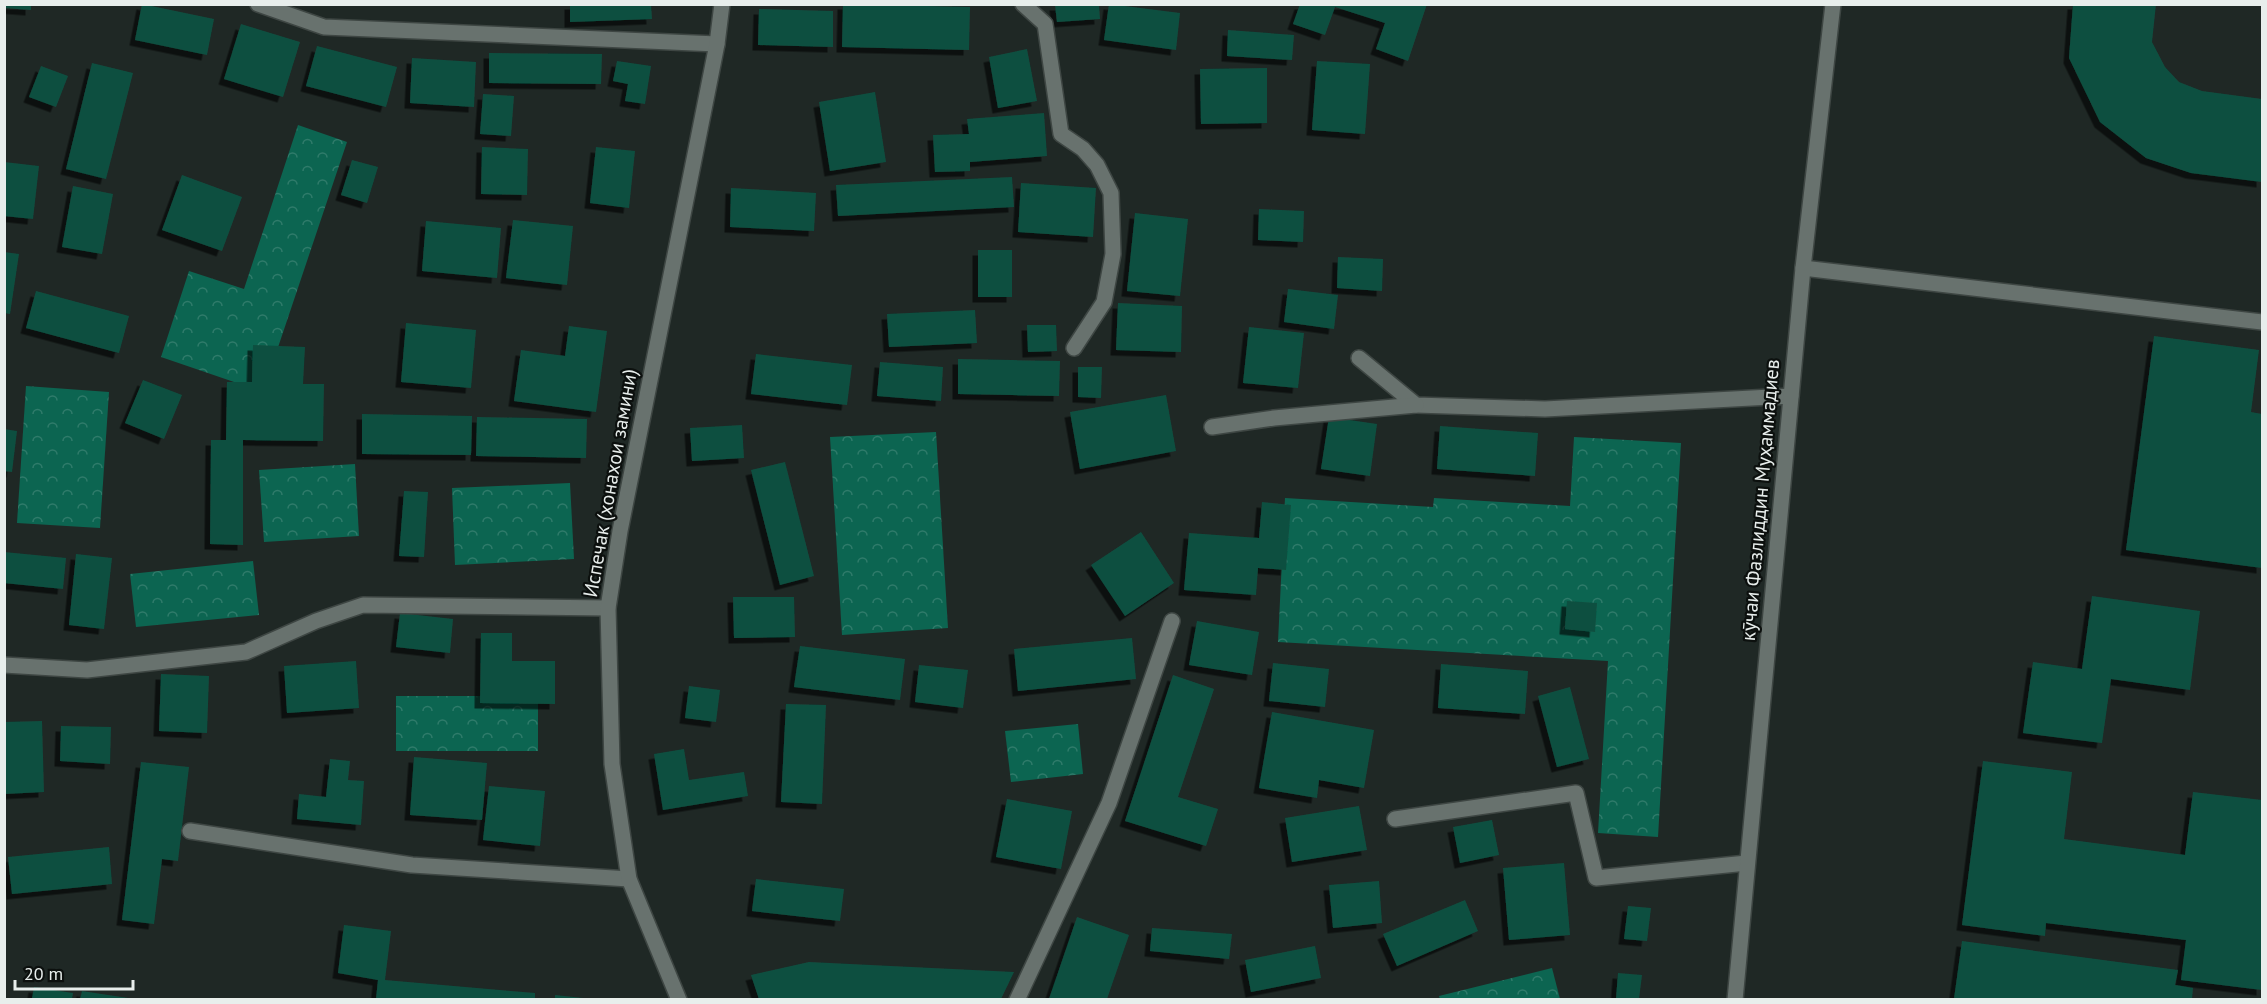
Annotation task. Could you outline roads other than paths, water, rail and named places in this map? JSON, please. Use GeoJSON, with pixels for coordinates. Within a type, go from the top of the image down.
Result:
{"type":"FeatureCollection","features":[{"type":"Feature","properties":{"kind":"street"},"geometry":{"type":"LineString","coordinates":[[258,4],[324,27],[717,44]]}},
{"type":"Feature","properties":{"kind":"street","name":"Испечак (хонахои замини)"},"geometry":{"type":"LineString","coordinates":[[679,999],[629,879],[612,764],[608,609],[620,531],[717,44],[722,4]]}},
{"type":"Feature","properties":{"kind":"street"},"geometry":{"type":"LineString","coordinates":[[1023,4],[1045,24],[1061,134],[1083,149],[1097,165],[1111,193],[1113,254],[1104,302],[1074,348]]}},
{"type":"Feature","properties":{"kind":"street","name":"кӯчаи Фазлиддин Муҳаммадиев"},"geometry":{"type":"LineString","coordinates":[[1735,999],[1803,268],[1833,4]]}},
{"type":"Feature","properties":{"kind":"street"},"geometry":{"type":"LineString","coordinates":[[1803,268],[2262,322]]}},
{"type":"Feature","properties":{"kind":"street"},"geometry":{"type":"LineString","coordinates":[[1359,358],[1416,405]]}},
{"type":"Feature","properties":{"kind":"street"},"geometry":{"type":"LineString","coordinates":[[1212,427],[1274,418],[1416,405],[1545,409],[1791,396]]}},
{"type":"Feature","properties":{"kind":"street"},"geometry":{"type":"LineString","coordinates":[[4,665],[87,670],[246,652],[316,621],[363,605],[608,609]]}},
{"type":"Feature","properties":{"kind":"street"},"geometry":{"type":"LineString","coordinates":[[1017,999],[1109,803],[1172,621]]}},
{"type":"Feature","properties":{"kind":"street"},"geometry":{"type":"LineString","coordinates":[[1395,819],[1576,793],[1596,878],[1747,863]]}},
{"type":"Feature","properties":{"kind":"street"},"geometry":{"type":"LineString","coordinates":[[190,831],[412,865],[629,879]]}}]}
